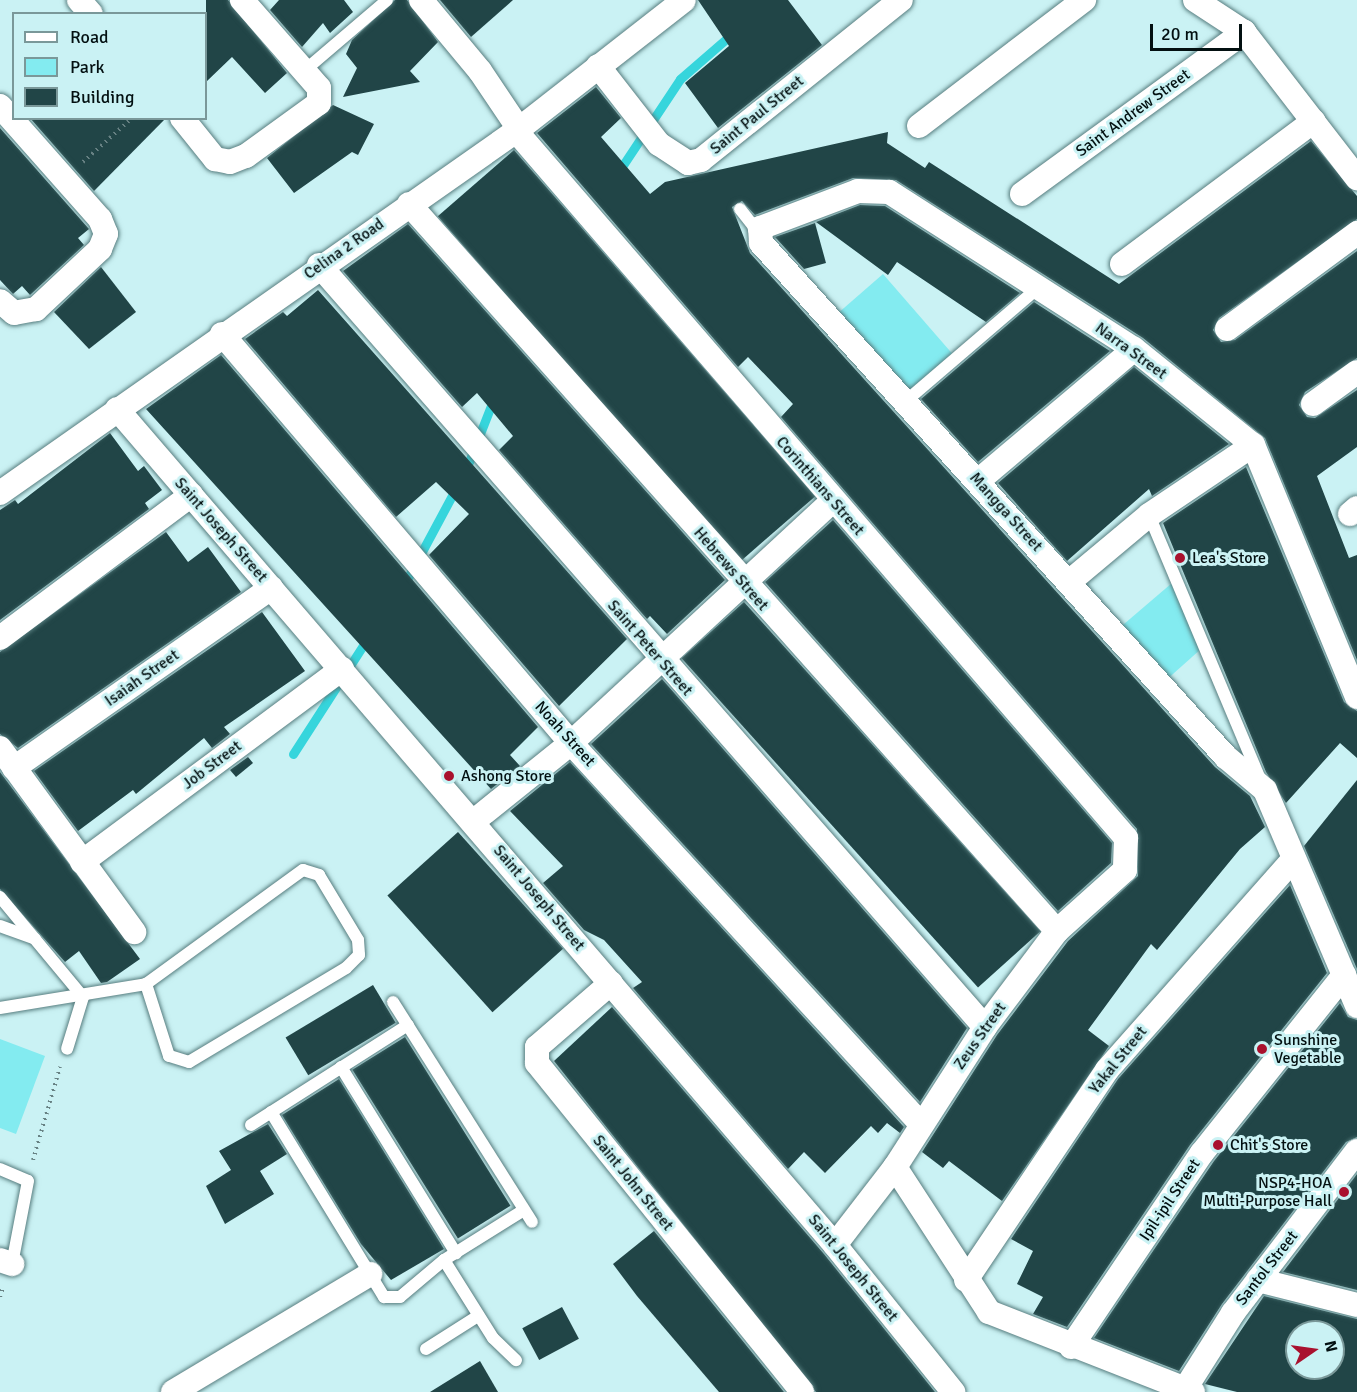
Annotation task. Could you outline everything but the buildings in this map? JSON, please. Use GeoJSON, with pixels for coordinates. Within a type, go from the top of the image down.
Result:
{"type":"FeatureCollection","features":[{"type":"Feature","properties":{"kind":"street"},"geometry":{"type":"LineString","coordinates":[[79,0],[89,12]]}},
{"type":"Feature","properties":{"kind":"street"},"geometry":{"type":"LineString","coordinates":[[184,120],[214,159],[246,156],[319,103],[312,80],[242,0]]}},
{"type":"Feature","properties":{"kind":"street","name":"Corinthians Street"},"geometry":{"type":"LineString","coordinates":[[421,0],[480,71],[518,130],[585,213],[1126,838]]}},
{"type":"Feature","properties":{"kind":"street","name":"Celina 2 Road"},"geometry":{"type":"LineString","coordinates":[[0,494],[320,265],[518,130],[684,0]]}},
{"type":"Feature","properties":{"kind":"street","name":"Saint Paul Street"},"geometry":{"type":"LineString","coordinates":[[598,66],[652,135],[688,163],[701,160],[901,0]]}},
{"type":"Feature","properties":{"kind":"street"},"geometry":{"type":"LineString","coordinates":[[919,126],[1084,0]]}},
{"type":"Feature","properties":{"kind":"street"},"geometry":{"type":"LineString","coordinates":[[1195,0],[1244,32],[1357,178]]}},
{"type":"Feature","properties":{"kind":"street","name":"Saint Andrew Street"},"geometry":{"type":"LineString","coordinates":[[1022,194],[1244,32]]}},
{"type":"Feature","properties":{"kind":"street"},"geometry":{"type":"LineString","coordinates":[[0,106],[12,120]]}},
{"type":"Feature","properties":{"kind":"street"},"geometry":{"type":"LineString","coordinates":[[0,301],[14,313],[36,309],[100,249],[106,234],[100,219],[12,120]]}},
{"type":"Feature","properties":{"kind":"street"},"geometry":{"type":"LineString","coordinates":[[1122,264],[1314,121]]}},
{"type":"Feature","properties":{"kind":"street","name":"Narra Street"},"geometry":{"type":"LineString","coordinates":[[759,231],[769,221],[876,188],[1134,349],[1253,445],[1357,697]]}},
{"type":"Feature","properties":{"kind":"street","name":"Hebrews Street"},"geometry":{"type":"LineString","coordinates":[[409,204],[744,585],[1057,931]]}},
{"type":"Feature","properties":{"kind":"street","name":"Mangga Street"},"geometry":{"type":"LineString","coordinates":[[759,231],[760,243],[906,401],[1226,757],[1264,790],[1357,1006]]}},
{"type":"Feature","properties":{"kind":"street"},"geometry":{"type":"LineString","coordinates":[[1227,329],[1357,233]]}},
{"type":"Feature","properties":{"kind":"street","name":"Saint Peter Street"},"geometry":{"type":"LineString","coordinates":[[320,265],[661,661],[986,1027]]}},
{"type":"Feature","properties":{"kind":"street","name":"Noah Street"},"geometry":{"type":"LineString","coordinates":[[222,334],[571,743],[920,1123]]}},
{"type":"Feature","properties":{"kind":"street"},"geometry":{"type":"LineString","coordinates":[[978,481],[1134,349]]}},
{"type":"Feature","properties":{"kind":"street"},"geometry":{"type":"LineString","coordinates":[[1313,405],[1357,372]]}},
{"type":"Feature","properties":{"kind":"street","name":"Saint Joseph Street"},"geometry":{"type":"LineString","coordinates":[[117,410],[474,821],[835,1245],[953,1392]]}},
{"type":"Feature","properties":{"kind":"street"},"geometry":{"type":"LineString","coordinates":[[1069,582],[1149,515],[1253,445]]}},
{"type":"Feature","properties":{"kind":"street"},"geometry":{"type":"LineString","coordinates":[[0,638],[191,495]]}},
{"type":"Feature","properties":{"kind":"street"},"geometry":{"type":"LineString","coordinates":[[474,821],[571,743],[832,501]]}},
{"type":"Feature","properties":{"kind":"street","name":"Isaiah Street"},"geometry":{"type":"LineString","coordinates":[[7,758],[271,588]]}},
{"type":"Feature","properties":{"kind":"street","name":"Job Street"},"geometry":{"type":"LineString","coordinates":[[82,862],[349,678]]}},
{"type":"Feature","properties":{"kind":"street"},"geometry":{"type":"LineString","coordinates":[[7,758],[134,932]]}},
{"type":"Feature","properties":{"kind":"street","name":"Zeus Street"},"geometry":{"type":"LineString","coordinates":[[835,1245],[895,1167],[920,1123],[986,1027],[1057,931],[1125,870],[1126,838]]}},
{"type":"Feature","properties":{"kind":"street","name":"Yakal Street"},"geometry":{"type":"LineString","coordinates":[[966,1280],[1107,1070],[1294,859]]}},
{"type":"Feature","properties":{"kind":"street","name":"Ipil-ipil Street"},"geometry":{"type":"LineString","coordinates":[[1071,1347],[1202,1153],[1344,975]]}},
{"type":"Feature","properties":{"kind":"street","name":"Saint John Street"},"geometry":{"type":"LineString","coordinates":[[611,982],[537,1047],[537,1063],[802,1392]]}},
{"type":"Feature","properties":{"kind":"street","name":"Santol Street"},"geometry":{"type":"LineString","coordinates":[[1189,1391],[1258,1280],[1357,1151]]}},
{"type":"Feature","properties":{"kind":"street"},"geometry":{"type":"LineString","coordinates":[[895,1167],[966,1280],[989,1312],[1071,1347],[1189,1391]]}},
{"type":"Feature","properties":{"kind":"street"},"geometry":{"type":"LineString","coordinates":[[173,1392],[370,1274]]}},
{"type":"Feature","properties":{"kind":"street"},"geometry":{"type":"LineString","coordinates":[[1258,1280],[1357,1305]]}},
{"type":"Feature","properties":{"kind":"lane"},"geometry":{"type":"LineString","coordinates":[[312,80],[387,0]]}},
{"type":"Feature","properties":{"kind":"lane"},"geometry":{"type":"LineString","coordinates":[[740,209],[759,231]]}},
{"type":"Feature","properties":{"kind":"lane"},"geometry":{"type":"LineString","coordinates":[[906,401],[1038,288]]}},
{"type":"Feature","properties":{"kind":"lane","name":"Mangga Street"},"geometry":{"type":"LineString","coordinates":[[1149,515],[1264,790]]}},
{"type":"Feature","properties":{"kind":"lane"},"geometry":{"type":"LineString","coordinates":[[0,1008],[83,997],[146,984],[303,870],[319,875],[358,940],[359,955],[346,968],[189,1062],[179,1064],[169,1056],[146,984]]}},
{"type":"Feature","properties":{"kind":"lane"},"geometry":{"type":"LineString","coordinates":[[0,897],[83,997]]}},
{"type":"Feature","properties":{"kind":"lane"},"geometry":{"type":"LineString","coordinates":[[0,926],[37,940]]}},
{"type":"Feature","properties":{"kind":"lane"},"geometry":{"type":"LineString","coordinates":[[67,1049],[83,997]]}},
{"type":"Feature","properties":{"kind":"lane"},"geometry":{"type":"LineString","coordinates":[[393,1002],[532,1222]]}},
{"type":"Feature","properties":{"kind":"lane"},"geometry":{"type":"LineString","coordinates":[[251,1125],[408,1025]]}},
{"type":"Feature","properties":{"kind":"lane"},"geometry":{"type":"LineString","coordinates":[[342,1067],[456,1253]]}},
{"type":"Feature","properties":{"kind":"lane"},"geometry":{"type":"LineString","coordinates":[[271,1112],[370,1274],[391,1299],[444,1260],[524,1210]]}},
{"type":"Feature","properties":{"kind":"lane"},"geometry":{"type":"LineString","coordinates":[[0,1169],[28,1180],[6,1262]]}},
{"type":"Feature","properties":{"kind":"lane"},"geometry":{"type":"LineString","coordinates":[[444,1260],[478,1316],[516,1360]]}},
{"type":"Feature","properties":{"kind":"lane"},"geometry":{"type":"LineString","coordinates":[[426,1349],[478,1316]]}},
{"type":"Feature","properties":{"kind":"path"},"geometry":{"type":"LineString","coordinates":[[64,178],[130,120]]}},
{"type":"Feature","properties":{"kind":"path"},"geometry":{"type":"LineString","coordinates":[[28,1180],[67,1049]]}},
{"type":"Feature","properties":{"kind":"green space"},"geometry":{"type":"Polygon","coordinates":[[[883,274],[953,354],[906,395],[836,315],[883,274]]]}},
{"type":"Feature","properties":{"kind":"green space"},"geometry":{"type":"Polygon","coordinates":[[[1172,583],[1201,649],[1164,682],[1117,630],[1172,583]]]}},
{"type":"Feature","properties":{"kind":"green space"},"geometry":{"type":"Polygon","coordinates":[[[0,1039],[45,1056],[16,1134],[0,1128],[0,1039]]]}},
{"type":"Feature","properties":{"kind":"waterway"},"geometry":{"type":"LineString","coordinates":[[617,174],[680,79],[733,33]]}},
{"type":"Feature","properties":{"kind":"waterway"},"geometry":{"type":"LineString","coordinates":[[465,472],[494,398]]}},
{"type":"Feature","properties":{"kind":"waterway"},"geometry":{"type":"LineString","coordinates":[[404,585],[457,486]]}},
{"type":"Feature","properties":{"kind":"waterway"},"geometry":{"type":"LineString","coordinates":[[293,754],[367,639]]}},
{"type":"Feature","properties":{"kind":"place","name":"Lea's Store"},"geometry":{"type":"Point","coordinates":[1180,558]}},
{"type":"Feature","properties":{"kind":"place","name":"Ashong Store"},"geometry":{"type":"Point","coordinates":[449,776]}},
{"type":"Feature","properties":{"kind":"place","name":"Sunshine Vegetable"},"geometry":{"type":"Point","coordinates":[1262,1049]}},
{"type":"Feature","properties":{"kind":"place","name":"Chit's Store"},"geometry":{"type":"Point","coordinates":[1218,1145]}},
{"type":"Feature","properties":{"kind":"place","name":"NSP4-HOA Multi-Purpose Hall"},"geometry":{"type":"Point","coordinates":[1344,1192]}}]}
